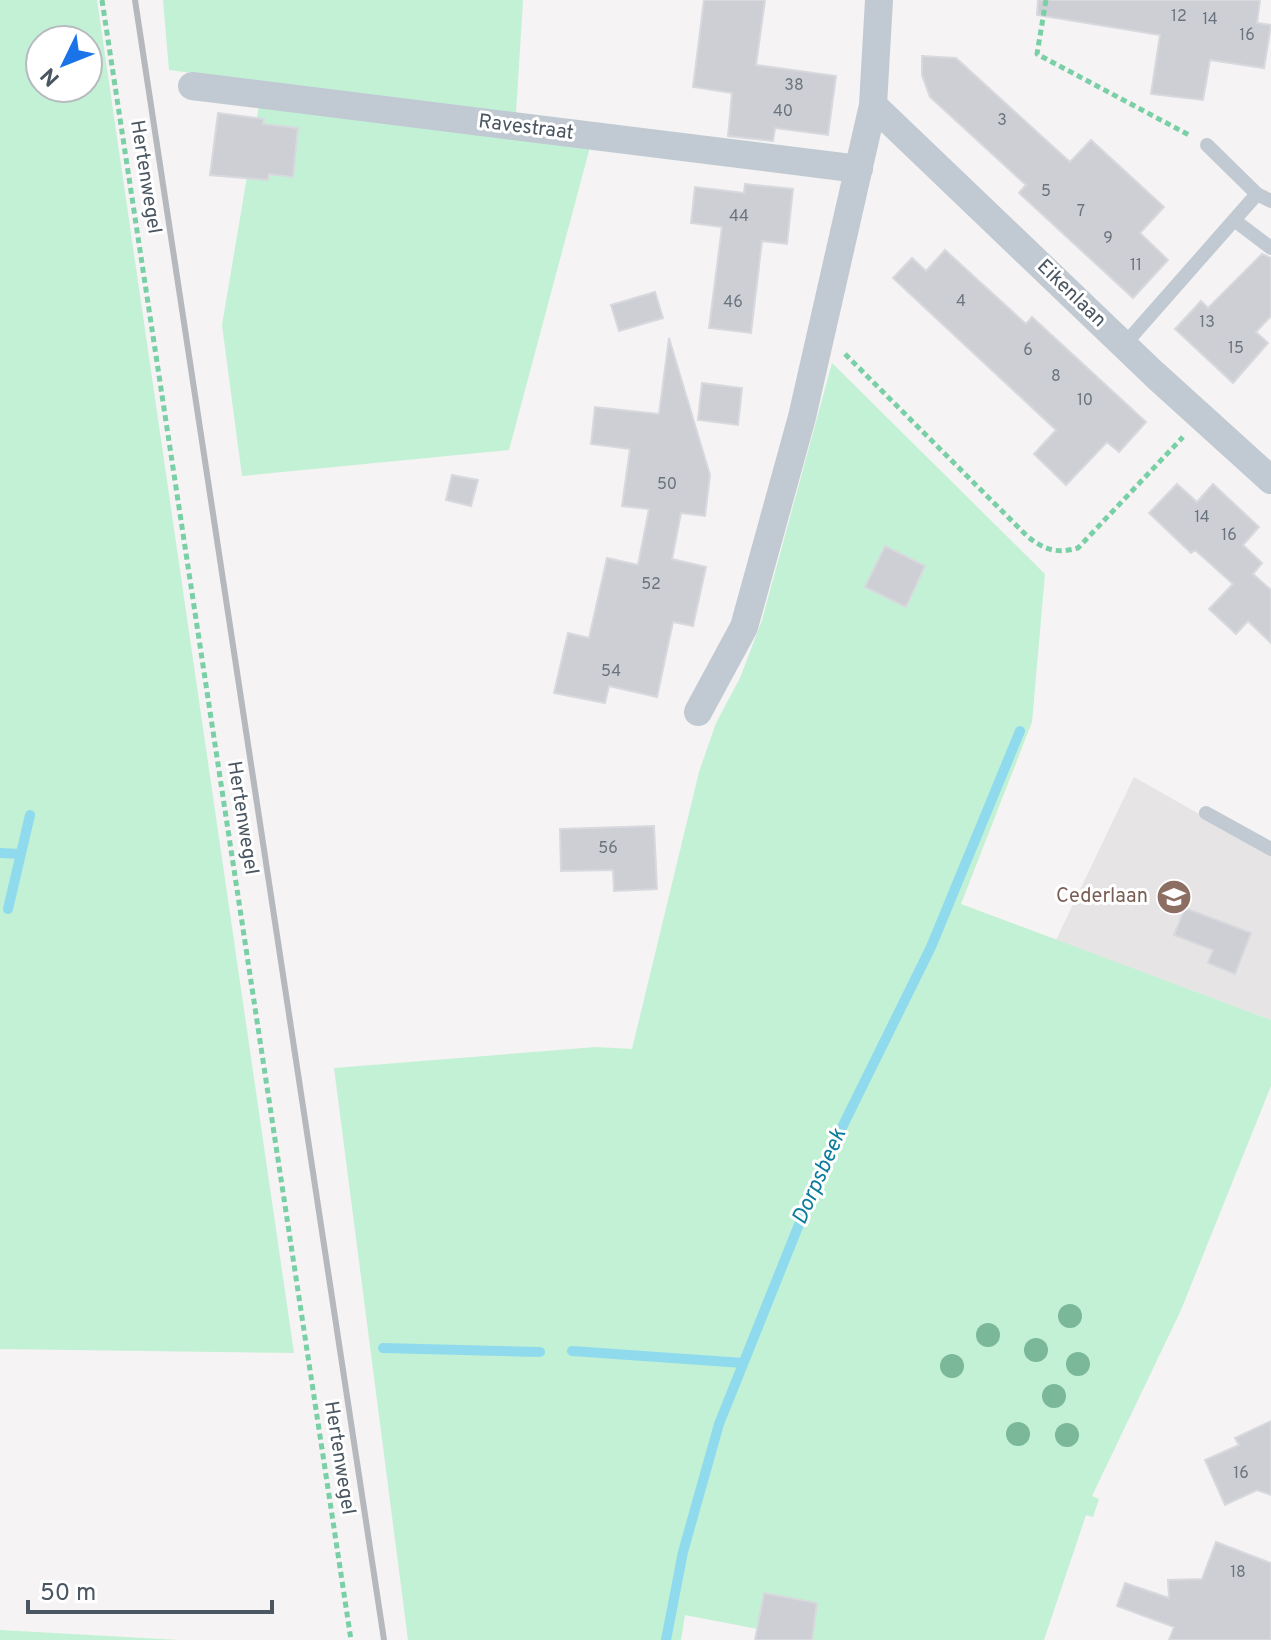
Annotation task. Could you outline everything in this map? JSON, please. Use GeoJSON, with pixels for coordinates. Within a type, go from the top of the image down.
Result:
{"type":"FeatureCollection","features":[{"type":"Feature","properties":{"kind":"street"},"geometry":{"type":"LineString","coordinates":[[698,712],[744,627],[802,417],[873,105],[879,0]]}},
{"type":"Feature","properties":{"kind":"street","name":"Ravestraat"},"geometry":{"type":"LineString","coordinates":[[192,86],[859,169]]}},
{"type":"Feature","properties":{"kind":"street","name":"Eikenlaan"},"geometry":{"type":"LineString","coordinates":[[873,105],[1124,345],[1271,480]]}},
{"type":"Feature","properties":{"kind":"lane"},"geometry":{"type":"LineString","coordinates":[[1207,145],[1257,194],[1271,201]]}},
{"type":"Feature","properties":{"kind":"lane"},"geometry":{"type":"LineString","coordinates":[[1124,345],[1257,194]]}},
{"type":"Feature","properties":{"kind":"lane"},"geometry":{"type":"LineString","coordinates":[[1234,220],[1271,248]]}},
{"type":"Feature","properties":{"kind":"lane"},"geometry":{"type":"LineString","coordinates":[[1206,813],[1271,849]]}},
{"type":"Feature","properties":{"kind":"path","name":"Hertenwegel"},"geometry":{"type":"LineString","coordinates":[[102,0],[351,1640]]}},
{"type":"Feature","properties":{"kind":"path"},"geometry":{"type":"LineString","coordinates":[[1046,0],[1037,54],[1207,145]]}},
{"type":"Feature","properties":{"kind":"path"},"geometry":{"type":"LineString","coordinates":[[822,330],[1027,536],[1042,548],[1062,553],[1078,548],[1202,417]]}},
{"type":"Feature","properties":{"kind":"shaded area","name":"Cederlaan"},"geometry":{"type":"Polygon","coordinates":[[[1134,777],[1271,855],[1271,1020],[1056,940],[1134,777]]]}},
{"type":"Feature","properties":{"kind":"green space"},"geometry":{"type":"Polygon","coordinates":[[[0,0],[97,0],[100,24],[24,24],[24,104],[104,104],[104,48],[294,1353],[0,1349],[0,0]]]}},
{"type":"Feature","properties":{"kind":"green space"},"geometry":{"type":"Polygon","coordinates":[[[163,0],[523,0],[516,113],[590,147],[509,450],[242,476],[222,325],[263,82],[169,70],[163,0]]]}},
{"type":"Feature","properties":{"kind":"green space"},"geometry":{"type":"Polygon","coordinates":[[[832,363],[1045,574],[1032,722],[961,904],[1271,1020],[1271,1086],[1181,1310],[1092,1496],[1099,1499],[1093,1517],[1086,1515],[1044,1640],[815,1640],[685,1615],[681,1640],[408,1640],[334,1068],[596,1047],[632,1049],[699,772],[716,723],[740,678],[762,620],[832,363]]]}},
{"type":"Feature","properties":{"kind":"green space"},"geometry":{"type":"Polygon","coordinates":[[[0,1630],[179,1640],[0,1640],[0,1630]]]}},
{"type":"Feature","properties":{"kind":"building"},"geometry":{"type":"Polygon","coordinates":[[[704,0],[765,0],[756,65],[836,76],[828,135],[775,128],[773,141],[728,136],[732,93],[693,87],[704,0]]]}},
{"type":"Feature","properties":{"kind":"building"},"geometry":{"type":"Polygon","coordinates":[[[1038,0],[1260,0],[1257,23],[1271,25],[1264,68],[1210,60],[1203,100],[1151,94],[1160,35],[1037,15],[1038,0]]]}},
{"type":"Feature","properties":{"kind":"building"},"geometry":{"type":"Polygon","coordinates":[[[922,56],[956,58],[1070,162],[1091,140],[1164,207],[1140,233],[1168,260],[1133,298],[1019,193],[1026,185],[930,97],[922,75],[922,56]]]}},
{"type":"Feature","properties":{"kind":"building"},"geometry":{"type":"Polygon","coordinates":[[[218,113],[264,119],[263,124],[298,128],[293,177],[269,174],[268,180],[210,175],[218,113]]]}},
{"type":"Feature","properties":{"kind":"building"},"geometry":{"type":"Polygon","coordinates":[[[745,184],[793,189],[787,244],[762,241],[751,333],[709,328],[722,227],[691,223],[695,187],[744,193],[745,184]]]}},
{"type":"Feature","properties":{"kind":"building"},"geometry":{"type":"Polygon","coordinates":[[[945,250],[1026,324],[1032,317],[1146,422],[1119,452],[1107,442],[1066,485],[1034,454],[1056,430],[893,278],[912,258],[926,271],[945,250]]]}},
{"type":"Feature","properties":{"kind":"building"},"geometry":{"type":"Polygon","coordinates":[[[1262,254],[1271,258],[1271,316],[1256,332],[1268,343],[1233,383],[1175,329],[1201,301],[1208,308],[1262,254]]]}},
{"type":"Feature","properties":{"kind":"building"},"geometry":{"type":"Polygon","coordinates":[[[655,292],[663,318],[619,331],[611,305],[655,292]]]}},
{"type":"Feature","properties":{"kind":"building"},"geometry":{"type":"Polygon","coordinates":[[[669,338],[710,475],[705,516],[681,513],[672,559],[706,567],[693,626],[673,622],[657,697],[609,686],[605,703],[554,693],[568,633],[589,638],[607,558],[638,565],[649,509],[622,506],[630,449],[591,444],[595,407],[659,414],[669,338]]]}},
{"type":"Feature","properties":{"kind":"building"},"geometry":{"type":"Polygon","coordinates":[[[702,383],[742,388],[738,425],[698,420],[702,383]]]}},
{"type":"Feature","properties":{"kind":"building"},"geometry":{"type":"Polygon","coordinates":[[[452,475],[478,480],[471,506],[446,500],[452,475]]]}},
{"type":"Feature","properties":{"kind":"building"},"geometry":{"type":"Polygon","coordinates":[[[1177,484],[1197,502],[1213,484],[1259,527],[1243,545],[1262,563],[1253,574],[1271,590],[1271,643],[1248,621],[1236,634],[1209,609],[1233,584],[1195,550],[1191,553],[1149,513],[1177,484]]]}},
{"type":"Feature","properties":{"kind":"building"},"geometry":{"type":"Polygon","coordinates":[[[885,546],[925,566],[906,607],[865,587],[885,546]]]}},
{"type":"Feature","properties":{"kind":"building"},"geometry":{"type":"Polygon","coordinates":[[[654,826],[657,889],[614,891],[613,870],[561,871],[560,829],[654,826]]]}},
{"type":"Feature","properties":{"kind":"building"},"geometry":{"type":"Polygon","coordinates":[[[1185,908],[1251,933],[1235,974],[1208,963],[1213,950],[1174,935],[1185,908]]]}},
{"type":"Feature","properties":{"kind":"building"},"geometry":{"type":"Polygon","coordinates":[[[1271,1421],[1271,1495],[1257,1490],[1225,1505],[1205,1460],[1239,1445],[1235,1438],[1271,1421]]]}},
{"type":"Feature","properties":{"kind":"building"},"geometry":{"type":"Polygon","coordinates":[[[1216,1542],[1271,1563],[1271,1640],[1169,1640],[1174,1627],[1117,1606],[1125,1583],[1169,1598],[1168,1580],[1202,1579],[1216,1542]]]}},
{"type":"Feature","properties":{"kind":"building"},"geometry":{"type":"Polygon","coordinates":[[[764,1593],[817,1603],[812,1640],[755,1640],[764,1593]]]}},
{"type":"Feature","properties":{"kind":"waterway","name":"Dorpsbeek"},"geometry":{"type":"LineString","coordinates":[[666,1640],[683,1552],[719,1424],[820,1172],[931,947],[1020,731]]}},
{"type":"Feature","properties":{"kind":"waterway"},"geometry":{"type":"LineString","coordinates":[[8,909],[30,815]]}},
{"type":"Feature","properties":{"kind":"waterway"},"geometry":{"type":"LineString","coordinates":[[0,853],[21,854]]}},
{"type":"Feature","properties":{"kind":"waterway"},"geometry":{"type":"LineString","coordinates":[[383,1348],[540,1352]]}},
{"type":"Feature","properties":{"kind":"waterway"},"geometry":{"type":"LineString","coordinates":[[572,1351],[743,1363]]}},
{"type":"Feature","properties":{"kind":"railway"},"geometry":{"type":"LineString","coordinates":[[135,0],[384,1640]]}},
{"type":"Feature","properties":{"kind":"place","name":"Cederlaan"},"geometry":{"type":"Point","coordinates":[1174,897]}}]}
